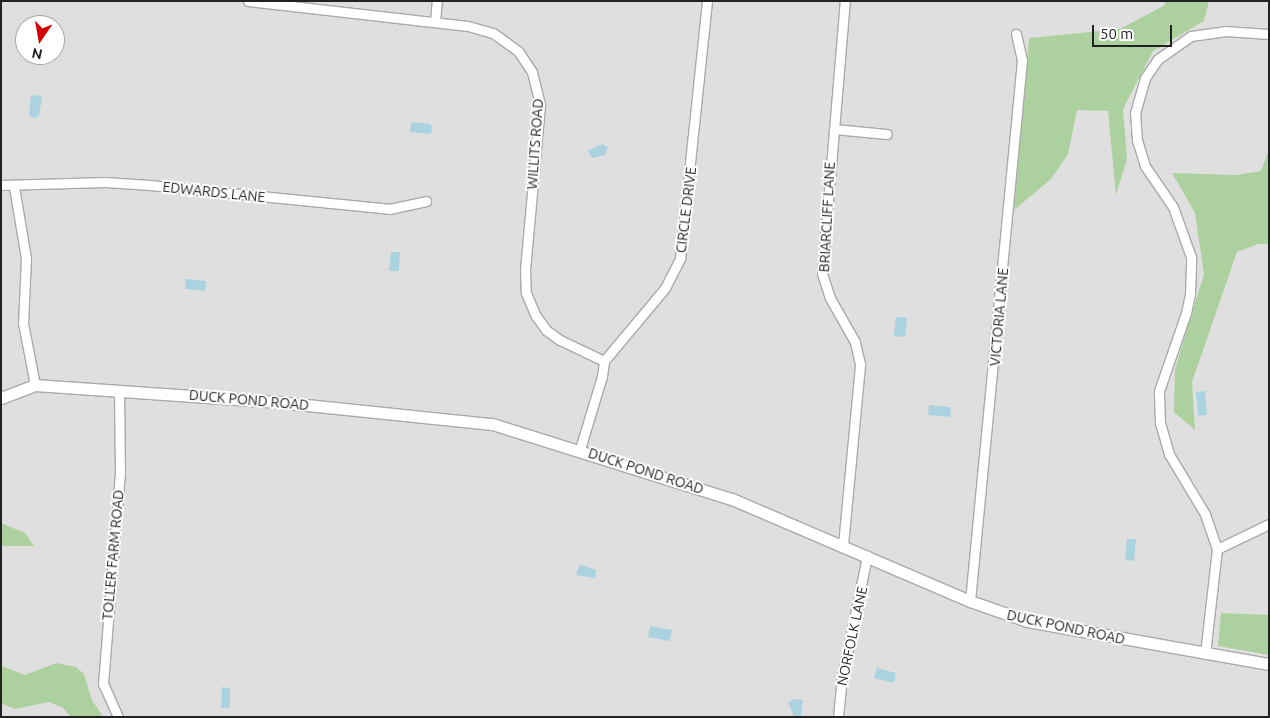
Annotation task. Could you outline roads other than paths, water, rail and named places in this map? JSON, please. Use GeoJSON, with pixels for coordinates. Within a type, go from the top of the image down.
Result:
{"type":"FeatureCollection","features":[{"type":"Feature","properties":{"kind":"street","name":"WILLITS ROAD"},"geometry":{"type":"LineString","coordinates":[[248,1],[435,22],[493,32],[518,51],[532,72],[540,105],[525,269],[526,294],[536,316],[546,330],[560,340],[604,360]]}},
{"type":"Feature","properties":{"kind":"street"},"geometry":{"type":"LineString","coordinates":[[435,22],[437,1]]}},
{"type":"Feature","properties":{"kind":"street","name":"CIRCLE DRIVE"},"geometry":{"type":"LineString","coordinates":[[580,449],[602,376],[604,360],[665,288],[680,258],[707,1]]}},
{"type":"Feature","properties":{"kind":"street","name":"BRIARCLIFF LANE"},"geometry":{"type":"LineString","coordinates":[[843,545],[860,364],[855,342],[830,298],[822,273],[846,1]]}},
{"type":"Feature","properties":{"kind":"street"},"geometry":{"type":"LineString","coordinates":[[1205,654],[1217,548],[1205,514],[1169,454],[1160,423],[1159,391],[1186,313],[1191,257],[1173,207],[1145,166],[1137,140],[1135,113],[1145,78],[1158,59],[1192,36],[1225,31],[1269,34]]}},
{"type":"Feature","properties":{"kind":"street","name":"VICTORIA LANE"},"geometry":{"type":"LineString","coordinates":[[970,601],[1022,60],[1016,34]]}},
{"type":"Feature","properties":{"kind":"street"},"geometry":{"type":"LineString","coordinates":[[834,129],[887,134]]}},
{"type":"Feature","properties":{"kind":"street","name":"EDWARDS LANE"},"geometry":{"type":"LineString","coordinates":[[1,185],[14,187],[122,184],[389,209],[426,201]]}},
{"type":"Feature","properties":{"kind":"street"},"geometry":{"type":"LineString","coordinates":[[14,187],[26,258],[23,323],[36,385]]}},
{"type":"Feature","properties":{"kind":"street","name":"DUCK POND ROAD"},"geometry":{"type":"LineString","coordinates":[[1,398],[36,385],[119,390],[458,419],[527,432],[732,499],[970,601],[1027,621],[1269,664]]}},
{"type":"Feature","properties":{"kind":"street","name":"TOLLER FARM ROAD"},"geometry":{"type":"LineString","coordinates":[[118,717],[103,684],[120,473],[119,390]]}},
{"type":"Feature","properties":{"kind":"street"},"geometry":{"type":"LineString","coordinates":[[1217,548],[1269,524]]}},
{"type":"Feature","properties":{"kind":"street","name":"NORFOLK LANE"},"geometry":{"type":"LineString","coordinates":[[838,717],[842,677],[867,556]]}},
{"type":"Feature","properties":{"kind":"water"},"geometry":{"type":"Polygon","coordinates":[[[31,96],[42,97],[39,116],[34,118],[29,115],[31,96]]]}},
{"type":"Feature","properties":{"kind":"water"},"geometry":{"type":"Polygon","coordinates":[[[411,122],[431,124],[432,131],[430,134],[410,132],[411,122]]]}},
{"type":"Feature","properties":{"kind":"water"},"geometry":{"type":"Polygon","coordinates":[[[602,144],[608,147],[605,155],[592,158],[588,151],[602,144]]]}},
{"type":"Feature","properties":{"kind":"water"},"geometry":{"type":"Polygon","coordinates":[[[391,252],[400,252],[399,271],[389,271],[391,252]]]}},
{"type":"Feature","properties":{"kind":"water"},"geometry":{"type":"Polygon","coordinates":[[[186,279],[206,281],[205,291],[185,289],[186,279]]]}},
{"type":"Feature","properties":{"kind":"water"},"geometry":{"type":"Polygon","coordinates":[[[896,317],[907,318],[905,337],[894,336],[896,317]]]}},
{"type":"Feature","properties":{"kind":"water"},"geometry":{"type":"Polygon","coordinates":[[[1205,391],[1207,415],[1198,416],[1196,392],[1205,391]]]}},
{"type":"Feature","properties":{"kind":"water"},"geometry":{"type":"Polygon","coordinates":[[[929,405],[950,407],[951,414],[949,417],[928,415],[929,405]]]}},
{"type":"Feature","properties":{"kind":"water"},"geometry":{"type":"Polygon","coordinates":[[[1127,539],[1136,539],[1134,561],[1125,560],[1127,539]]]}},
{"type":"Feature","properties":{"kind":"water"},"geometry":{"type":"Polygon","coordinates":[[[580,564],[596,570],[595,578],[576,575],[580,564]]]}},
{"type":"Feature","properties":{"kind":"water"},"geometry":{"type":"Polygon","coordinates":[[[650,626],[672,630],[670,641],[648,637],[650,626]]]}},
{"type":"Feature","properties":{"kind":"water"},"geometry":{"type":"Polygon","coordinates":[[[877,668],[896,673],[894,683],[874,678],[877,668]]]}},
{"type":"Feature","properties":{"kind":"water"},"geometry":{"type":"Polygon","coordinates":[[[222,687],[230,688],[230,708],[221,708],[222,687]]]}},
{"type":"Feature","properties":{"kind":"water"},"geometry":{"type":"Polygon","coordinates":[[[795,699],[803,700],[801,717],[794,717],[788,702],[795,699]]]}}]}
